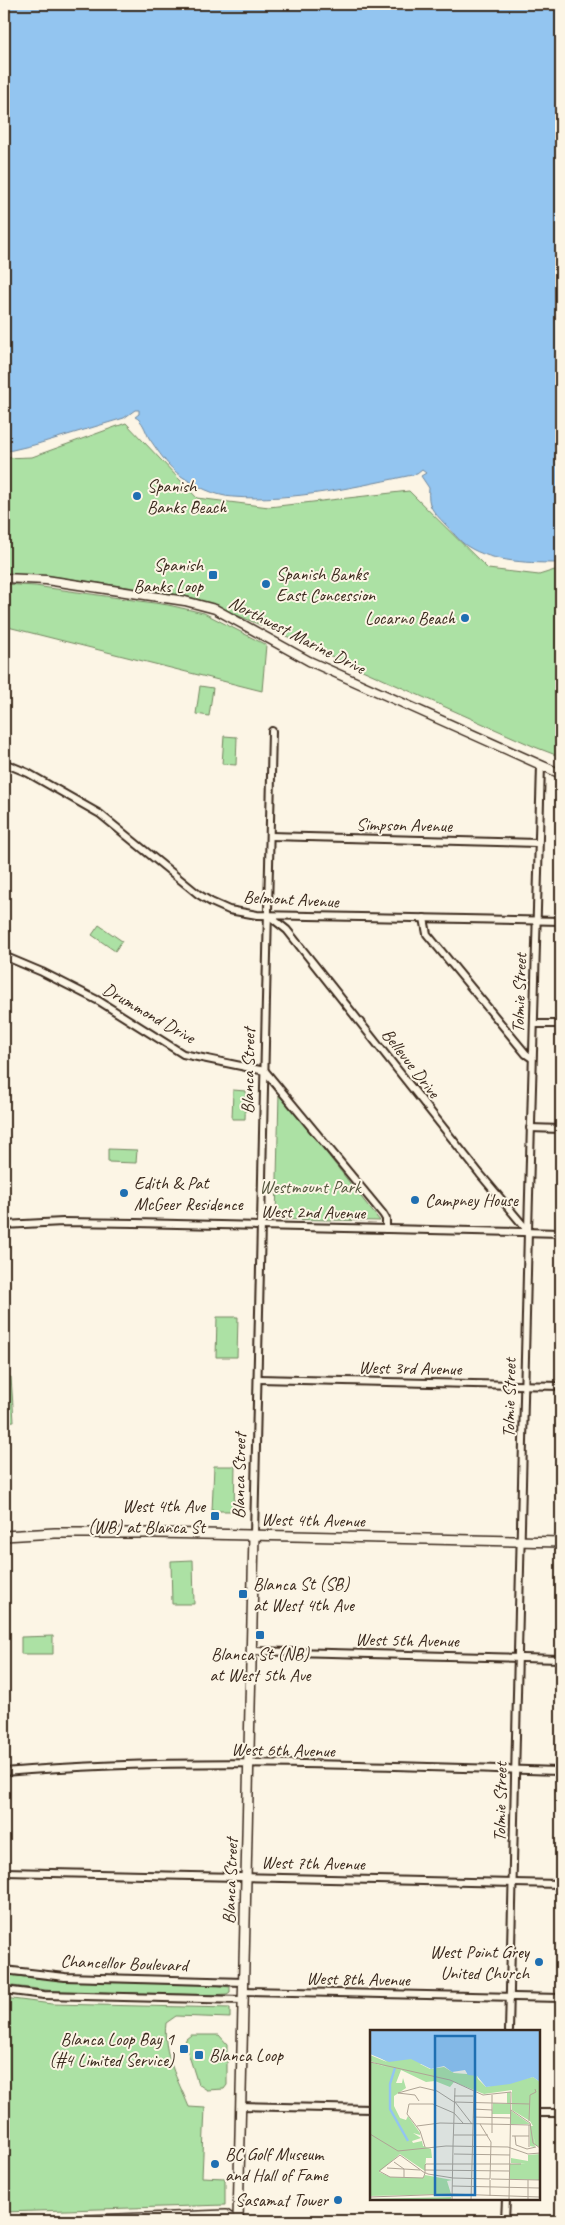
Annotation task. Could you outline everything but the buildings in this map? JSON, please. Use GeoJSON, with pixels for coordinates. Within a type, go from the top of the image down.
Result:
{"type":"FeatureCollection","features":[{"type":"Feature","properties":{"kind":"main road","name":"West 4th Avenue"},"geometry":{"type":"LineString","coordinates":[[4,1536],[55,1533],[254,1535],[561,1542]]}},
{"type":"Feature","properties":{"kind":"main road","name":"Blanca Street"},"geometry":{"type":"LineString","coordinates":[[238,2221],[254,1535]]}},
{"type":"Feature","properties":{"kind":"main road"},"geometry":{"type":"LineString","coordinates":[[66,2221],[226,2215],[234,2221]]}},
{"type":"Feature","properties":{"kind":"street","name":"Northwest Marine Drive"},"geometry":{"type":"LineString","coordinates":[[4,578],[46,580],[185,601],[210,608],[229,615],[309,661],[561,774]]}},
{"type":"Feature","properties":{"kind":"street","name":"Blanca Street"},"geometry":{"type":"LineString","coordinates":[[254,1535],[272,731]]}},
{"type":"Feature","properties":{"kind":"street","name":"Belmont Avenue"},"geometry":{"type":"LineString","coordinates":[[4,763],[28,773],[100,814],[198,894],[229,910],[268,915],[561,921]]}},
{"type":"Feature","properties":{"kind":"street","name":"Tolmie Street"},"geometry":{"type":"LineString","coordinates":[[510,2030],[530,1128],[541,765]]}},
{"type":"Feature","properties":{"kind":"street","name":"Simpson Avenue"},"geometry":{"type":"LineString","coordinates":[[270,836],[538,843]]}},
{"type":"Feature","properties":{"kind":"street","name":"Bellevue Drive"},"geometry":{"type":"LineString","coordinates":[[268,915],[288,932],[528,1232]]}},
{"type":"Feature","properties":{"kind":"street"},"geometry":{"type":"LineString","coordinates":[[424,918],[427,934],[526,1054],[532,1058]]}},
{"type":"Feature","properties":{"kind":"street","name":"Drummond Drive"},"geometry":{"type":"LineString","coordinates":[[4,956],[42,972],[99,1001],[184,1054],[265,1071]]}},
{"type":"Feature","properties":{"kind":"street"},"geometry":{"type":"LineString","coordinates":[[534,1024],[561,1024]]}},
{"type":"Feature","properties":{"kind":"street"},"geometry":{"type":"LineString","coordinates":[[265,1071],[383,1214],[386,1219],[386,1229]]}},
{"type":"Feature","properties":{"kind":"street"},"geometry":{"type":"LineString","coordinates":[[530,1128],[561,1129]]}},
{"type":"Feature","properties":{"kind":"street","name":"West 2nd Avenue"},"geometry":{"type":"LineString","coordinates":[[4,1225],[88,1222],[561,1233]]}},
{"type":"Feature","properties":{"kind":"street","name":"West 3rd Avenue"},"geometry":{"type":"LineString","coordinates":[[258,1379],[561,1386]]}},
{"type":"Feature","properties":{"kind":"street","name":"West 5th Avenue"},"geometry":{"type":"LineString","coordinates":[[252,1651],[561,1659]]}},
{"type":"Feature","properties":{"kind":"street","name":"West 6th Avenue"},"geometry":{"type":"LineString","coordinates":[[4,1772],[106,1765],[249,1764],[561,1771]]}},
{"type":"Feature","properties":{"kind":"street","name":"West 7th Avenue"},"geometry":{"type":"LineString","coordinates":[[4,1872],[561,1884]]}},
{"type":"Feature","properties":{"kind":"street","name":"Chancellor Boulevard"},"geometry":{"type":"LineString","coordinates":[[4,1970],[65,1977],[244,1982]]}},
{"type":"Feature","properties":{"kind":"street","name":"Chancellor Boulevard"},"geometry":{"type":"LineString","coordinates":[[4,1990],[61,1996],[244,1996]]}},
{"type":"Feature","properties":{"kind":"street","name":"West 8th Avenue"},"geometry":{"type":"LineString","coordinates":[[244,1996],[561,1998]]}},
{"type":"Feature","properties":{"kind":"street"},"geometry":{"type":"LineString","coordinates":[[242,2106],[370,2109]]}},
{"type":"Feature","properties":{"kind":"street"},"geometry":{"type":"LineString","coordinates":[[540,2113],[561,2114]]}},
{"type":"Feature","properties":{"kind":"street"},"geometry":{"type":"LineString","coordinates":[[505,2221],[506,2200]]}},
{"type":"Feature","properties":{"kind":"green space"},"geometry":{"type":"Polygon","coordinates":[[[126,423],[197,498],[269,507],[409,491],[488,569],[539,575],[561,568],[561,757],[200,600],[176,594],[51,576],[4,574],[4,458],[32,457],[126,423]]]}},
{"type":"Feature","properties":{"kind":"green space"},"geometry":{"type":"Polygon","coordinates":[[[4,584],[35,586],[168,605],[204,613],[266,645],[262,691],[4,626],[4,584]]]}},
{"type":"Feature","properties":{"kind":"green space"},"geometry":{"type":"Polygon","coordinates":[[[200,686],[213,688],[209,716],[196,714],[200,686]]]}},
{"type":"Feature","properties":{"kind":"green space"},"geometry":{"type":"Polygon","coordinates":[[[224,736],[237,737],[236,765],[222,764],[224,736]]]}},
{"type":"Feature","properties":{"kind":"green space"},"geometry":{"type":"Polygon","coordinates":[[[99,925],[122,941],[115,951],[92,935],[99,925]]]}},
{"type":"Feature","properties":{"kind":"green space"},"geometry":{"type":"Polygon","coordinates":[[[233,1090],[246,1091],[245,1119],[232,1119],[233,1090]]]}},
{"type":"Feature","properties":{"kind":"green space","name":"Westmount Park"},"geometry":{"type":"Polygon","coordinates":[[[279,1093],[380,1221],[276,1219],[279,1093]]]}},
{"type":"Feature","properties":{"kind":"green space"},"geometry":{"type":"Polygon","coordinates":[[[108,1149],[137,1150],[136,1163],[108,1162],[108,1149]]]}},
{"type":"Feature","properties":{"kind":"green space"},"geometry":{"type":"Polygon","coordinates":[[[217,1317],[238,1317],[237,1357],[216,1357],[217,1317]]]}},
{"type":"Feature","properties":{"kind":"green space"},"geometry":{"type":"Polygon","coordinates":[[[11,1377],[14,1421],[4,1422],[4,1378],[11,1377]]]}},
{"type":"Feature","properties":{"kind":"green space"},"geometry":{"type":"Polygon","coordinates":[[[214,1466],[235,1466],[234,1511],[212,1511],[214,1466]]]}},
{"type":"Feature","properties":{"kind":"green space"},"geometry":{"type":"Polygon","coordinates":[[[193,1560],[194,1604],[172,1604],[171,1561],[193,1560]]]}},
{"type":"Feature","properties":{"kind":"green space"},"geometry":{"type":"Polygon","coordinates":[[[53,1636],[53,1654],[21,1654],[21,1637],[53,1636]]]}},
{"type":"Feature","properties":{"kind":"green space"},"geometry":{"type":"Polygon","coordinates":[[[4,1974],[60,1980],[202,1984],[230,1987],[230,1992],[227,1994],[211,1995],[55,1991],[4,1985],[4,1974]]]}},
{"type":"Feature","properties":{"kind":"green space"},"geometry":{"type":"Polygon","coordinates":[[[4,1998],[52,2004],[230,2008],[230,2018],[176,2016],[166,2023],[165,2034],[172,2066],[189,2107],[205,2108],[202,2177],[225,2178],[225,2205],[4,2212],[4,1998]]]}},
{"type":"Feature","properties":{"kind":"green space"},"geometry":{"type":"Polygon","coordinates":[[[191,2035],[219,2035],[227,2044],[227,2085],[224,2089],[207,2090],[198,2084],[185,2043],[186,2039],[191,2035]]]}},
{"type":"Feature","properties":{"kind":"water"},"geometry":{"type":"Polygon","coordinates":[[[4,4],[561,4],[561,563],[501,559],[477,552],[467,546],[437,516],[432,508],[429,500],[429,488],[421,476],[426,473],[422,470],[417,474],[395,479],[302,495],[255,498],[233,497],[213,493],[199,487],[176,472],[149,438],[142,423],[135,417],[139,414],[139,410],[135,410],[124,418],[4,452],[4,4]]]}},
{"type":"Feature","properties":{"kind":"place","name":"Spanish Banks Beach"},"geometry":{"type":"Point","coordinates":[137,496]}},
{"type":"Feature","properties":{"kind":"place","name":"Spanish Banks Loop"},"geometry":{"type":"Point","coordinates":[213,575]}},
{"type":"Feature","properties":{"kind":"place","name":"Spanish Banks East Concession"},"geometry":{"type":"Point","coordinates":[266,584]}},
{"type":"Feature","properties":{"kind":"place","name":"Locarno Beach"},"geometry":{"type":"Point","coordinates":[465,618]}},
{"type":"Feature","properties":{"kind":"place","name":"Edith & Pat McGeer Residence"},"geometry":{"type":"Point","coordinates":[124,1193]}},
{"type":"Feature","properties":{"kind":"place","name":"Campney House"},"geometry":{"type":"Point","coordinates":[415,1200]}},
{"type":"Feature","properties":{"kind":"place","name":"West 4th Ave (WB) at Blanca St"},"geometry":{"type":"Point","coordinates":[215,1516]}},
{"type":"Feature","properties":{"kind":"place","name":"Blanca St (SB) at West 4th Ave"},"geometry":{"type":"Point","coordinates":[243,1594]}},
{"type":"Feature","properties":{"kind":"place","name":"Blanca St (NB) at West 5th Ave"},"geometry":{"type":"Point","coordinates":[260,1635]}},
{"type":"Feature","properties":{"kind":"place","name":"West Point Grey United Church"},"geometry":{"type":"Point","coordinates":[539,1962]}},
{"type":"Feature","properties":{"kind":"place","name":"Blanca Loop Bay 1 (#4 Limited Service)"},"geometry":{"type":"Point","coordinates":[184,2049]}},
{"type":"Feature","properties":{"kind":"place","name":"Blanca Loop"},"geometry":{"type":"Point","coordinates":[199,2055]}},
{"type":"Feature","properties":{"kind":"place","name":"BC Golf Museum and Hall of Fame"},"geometry":{"type":"Point","coordinates":[215,2164]}},
{"type":"Feature","properties":{"kind":"place","name":"Sasamat Tower"},"geometry":{"type":"Point","coordinates":[338,2200]}}]}
